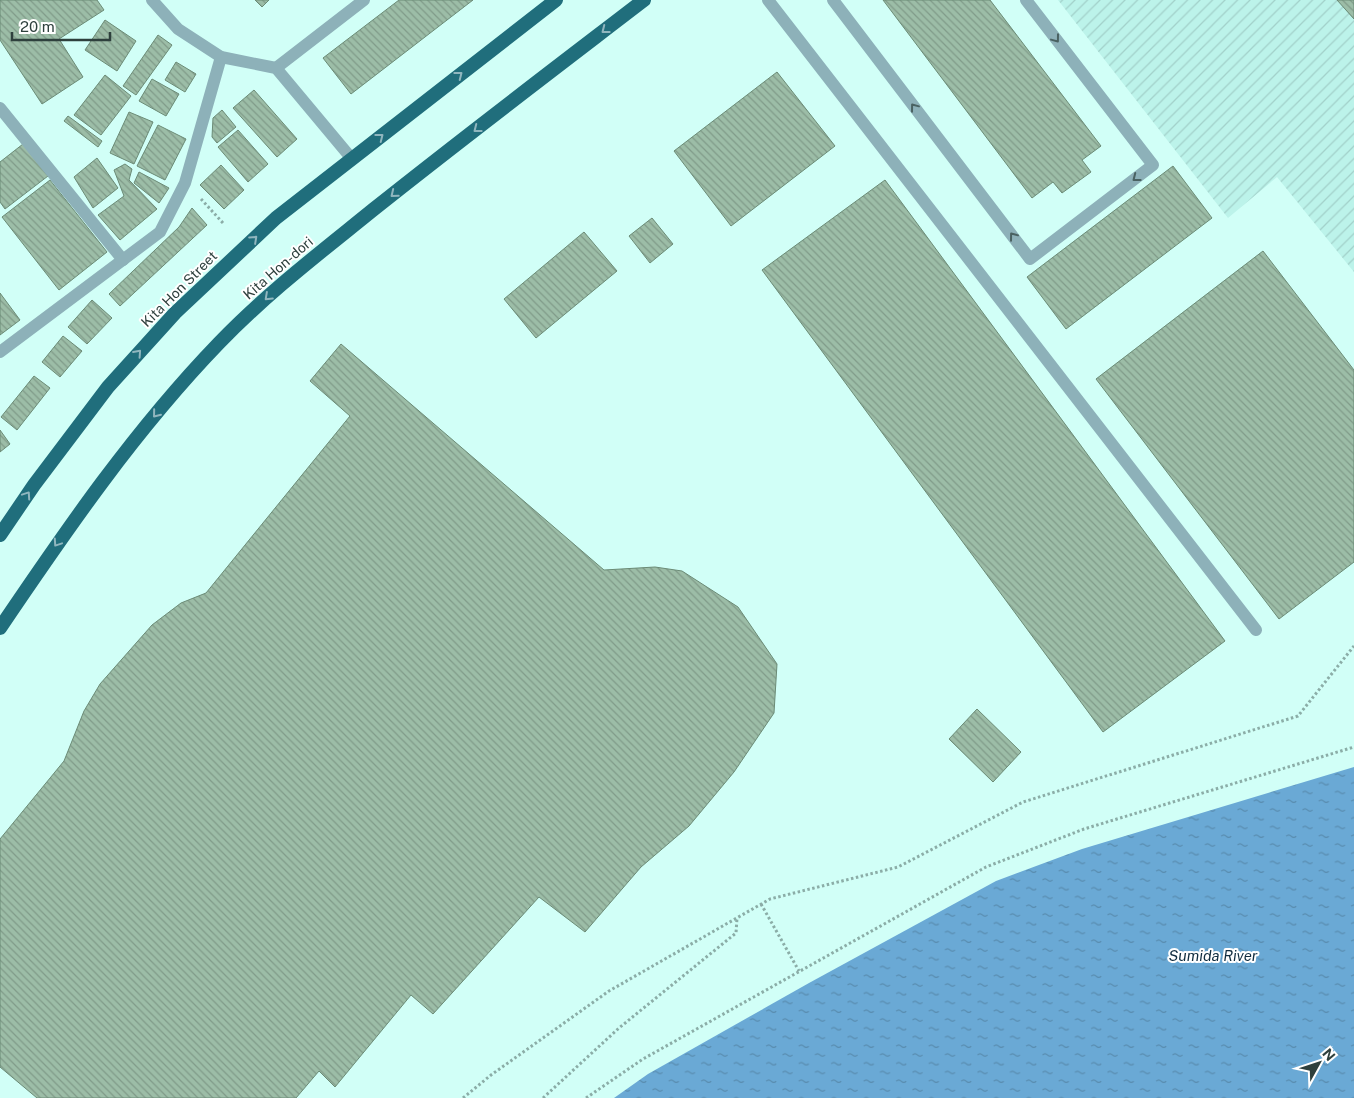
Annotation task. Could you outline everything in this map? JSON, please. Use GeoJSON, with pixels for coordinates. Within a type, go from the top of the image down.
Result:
{"type":"FeatureCollection","features":[{"type":"Feature","properties":{"kind":"highway","name":"Kita Hon Street"},"geometry":{"type":"LineString","coordinates":[[0,535],[34,485],[108,387],[175,313],[276,218],[556,0]]}},
{"type":"Feature","properties":{"kind":"highway","name":"Kita Hon-dori"},"geometry":{"type":"LineString","coordinates":[[0,628],[75,518],[125,452],[173,392],[220,342],[274,292],[338,238],[644,0]]}},
{"type":"Feature","properties":{"kind":"street"},"geometry":{"type":"LineString","coordinates":[[152,0],[178,29],[221,57],[276,68],[352,159]]}},
{"type":"Feature","properties":{"kind":"street"},"geometry":{"type":"LineString","coordinates":[[768,0],[1256,630]]}},
{"type":"Feature","properties":{"kind":"street"},"geometry":{"type":"LineString","coordinates":[[833,0],[1030,259],[1153,165],[1026,0]]}},
{"type":"Feature","properties":{"kind":"street"},"geometry":{"type":"LineString","coordinates":[[276,68],[356,2]]}},
{"type":"Feature","properties":{"kind":"street"},"geometry":{"type":"LineString","coordinates":[[0,352],[160,232],[185,183],[221,57]]}},
{"type":"Feature","properties":{"kind":"street"},"geometry":{"type":"LineString","coordinates":[[0,108],[122,260]]}},
{"type":"Feature","properties":{"kind":"path"},"geometry":{"type":"LineString","coordinates":[[185,183],[223,223]]}},
{"type":"Feature","properties":{"kind":"path"},"geometry":{"type":"LineString","coordinates":[[463,1098],[491,1075],[609,991],[770,899],[898,868],[1023,802],[1298,716],[1354,646]]}},
{"type":"Feature","properties":{"kind":"path"},"geometry":{"type":"LineString","coordinates":[[586,1098],[643,1059],[986,867],[1084,829],[1354,747]]}},
{"type":"Feature","properties":{"kind":"path"},"geometry":{"type":"LineString","coordinates":[[761,904],[799,970]]}},
{"type":"Feature","properties":{"kind":"path"},"geometry":{"type":"LineString","coordinates":[[543,1098],[619,1028],[736,933],[737,917]]}},
{"type":"Feature","properties":{"kind":"shaded area"},"geometry":{"type":"Polygon","coordinates":[[[1058,0],[1354,0],[1354,272],[1277,177],[1228,218],[1058,0]]]}},
{"type":"Feature","properties":{"kind":"water","name":"Sumida River"},"geometry":{"type":"Polygon","coordinates":[[[1354,767],[1354,1098],[614,1098],[648,1074],[996,881],[1082,849],[1354,767]]]}},
{"type":"Feature","properties":{"kind":"building"},"geometry":{"type":"Polygon","coordinates":[[[0,0],[97,0],[104,10],[59,39],[83,77],[42,104],[0,40],[0,0]]]}},
{"type":"Feature","properties":{"kind":"building"},"geometry":{"type":"Polygon","coordinates":[[[255,0],[269,0],[262,7],[255,0]]]}},
{"type":"Feature","properties":{"kind":"building"},"geometry":{"type":"Polygon","coordinates":[[[399,0],[473,0],[351,94],[323,58],[399,0]]]}},
{"type":"Feature","properties":{"kind":"building"},"geometry":{"type":"Polygon","coordinates":[[[883,0],[990,0],[1101,146],[1082,160],[1091,172],[1062,193],[1053,182],[1032,198],[883,0]]]}},
{"type":"Feature","properties":{"kind":"building"},"geometry":{"type":"Polygon","coordinates":[[[1337,0],[1354,0],[1354,19],[1337,0]]]}},
{"type":"Feature","properties":{"kind":"building"},"geometry":{"type":"Polygon","coordinates":[[[105,20],[136,41],[117,71],[85,50],[105,20]]]}},
{"type":"Feature","properties":{"kind":"building"},"geometry":{"type":"Polygon","coordinates":[[[158,35],[172,45],[136,95],[123,86],[158,35]]]}},
{"type":"Feature","properties":{"kind":"building"},"geometry":{"type":"Polygon","coordinates":[[[176,62],[196,74],[185,92],[165,80],[176,62]]]}},
{"type":"Feature","properties":{"kind":"building"},"geometry":{"type":"Polygon","coordinates":[[[777,72],[835,146],[731,226],[674,151],[777,72]]]}},
{"type":"Feature","properties":{"kind":"building"},"geometry":{"type":"Polygon","coordinates":[[[105,75],[131,96],[101,135],[74,115],[105,75]]]}},
{"type":"Feature","properties":{"kind":"building"},"geometry":{"type":"Polygon","coordinates":[[[152,79],[179,94],[166,116],[139,101],[152,79]]]}},
{"type":"Feature","properties":{"kind":"building"},"geometry":{"type":"Polygon","coordinates":[[[254,90],[297,139],[277,157],[233,108],[254,90]]]}},
{"type":"Feature","properties":{"kind":"building"},"geometry":{"type":"Polygon","coordinates":[[[222,110],[236,127],[217,143],[212,137],[213,118],[222,110]]]}},
{"type":"Feature","properties":{"kind":"building"},"geometry":{"type":"Polygon","coordinates":[[[129,112],[153,122],[134,164],[110,153],[129,112]]]}},
{"type":"Feature","properties":{"kind":"building"},"geometry":{"type":"Polygon","coordinates":[[[68,116],[102,141],[98,147],[64,121],[68,116]]]}},
{"type":"Feature","properties":{"kind":"building"},"geometry":{"type":"Polygon","coordinates":[[[158,125],[186,139],[165,180],[137,166],[158,125]]]}},
{"type":"Feature","properties":{"kind":"building"},"geometry":{"type":"Polygon","coordinates":[[[238,130],[268,164],[248,182],[218,147],[238,130]]]}},
{"type":"Feature","properties":{"kind":"building"},"geometry":{"type":"Polygon","coordinates":[[[23,144],[48,176],[5,209],[0,202],[0,162],[23,144]]]}},
{"type":"Feature","properties":{"kind":"building"},"geometry":{"type":"Polygon","coordinates":[[[97,158],[118,188],[93,208],[74,177],[97,158]]]}},
{"type":"Feature","properties":{"kind":"building"},"geometry":{"type":"Polygon","coordinates":[[[125,164],[132,169],[129,180],[157,209],[120,240],[98,215],[124,196],[114,170],[125,164]]]}},
{"type":"Feature","properties":{"kind":"building"},"geometry":{"type":"Polygon","coordinates":[[[221,165],[244,190],[224,209],[200,185],[221,165]]]}},
{"type":"Feature","properties":{"kind":"building"},"geometry":{"type":"Polygon","coordinates":[[[1173,166],[1212,218],[1066,329],[1027,277],[1173,166]]]}},
{"type":"Feature","properties":{"kind":"building"},"geometry":{"type":"Polygon","coordinates":[[[139,172],[169,188],[159,203],[134,183],[139,172]]]}},
{"type":"Feature","properties":{"kind":"building"},"geometry":{"type":"Polygon","coordinates":[[[50,180],[107,252],[59,290],[2,217],[50,180]]]}},
{"type":"Feature","properties":{"kind":"building"},"geometry":{"type":"Polygon","coordinates":[[[885,180],[1225,641],[1103,732],[762,270],[885,180]]]}},
{"type":"Feature","properties":{"kind":"building"},"geometry":{"type":"Polygon","coordinates":[[[192,208],[207,225],[120,306],[109,294],[179,227],[192,208]]]}},
{"type":"Feature","properties":{"kind":"building"},"geometry":{"type":"Polygon","coordinates":[[[652,218],[673,244],[650,263],[629,236],[652,218]]]}},
{"type":"Feature","properties":{"kind":"building"},"geometry":{"type":"Polygon","coordinates":[[[584,232],[617,271],[536,338],[504,299],[584,232]]]}},
{"type":"Feature","properties":{"kind":"building"},"geometry":{"type":"Polygon","coordinates":[[[1263,251],[1354,370],[1354,562],[1279,619],[1096,379],[1263,251]]]}},
{"type":"Feature","properties":{"kind":"building"},"geometry":{"type":"Polygon","coordinates":[[[0,293],[20,320],[0,335],[0,293]]]}},
{"type":"Feature","properties":{"kind":"building"},"geometry":{"type":"Polygon","coordinates":[[[92,300],[112,318],[87,344],[68,327],[92,300]]]}},
{"type":"Feature","properties":{"kind":"building"},"geometry":{"type":"Polygon","coordinates":[[[63,336],[82,351],[60,377],[42,362],[63,336]]]}},
{"type":"Feature","properties":{"kind":"building"},"geometry":{"type":"Polygon","coordinates":[[[341,344],[604,570],[655,567],[682,571],[738,607],[777,664],[774,713],[734,772],[689,826],[641,867],[585,932],[539,897],[433,1014],[411,995],[335,1087],[319,1071],[296,1098],[37,1098],[0,1067],[0,839],[64,761],[84,711],[100,684],[152,625],[181,603],[206,593],[350,416],[310,381],[341,344]]]}},
{"type":"Feature","properties":{"kind":"building"},"geometry":{"type":"Polygon","coordinates":[[[34,376],[50,388],[17,430],[1,417],[34,376]]]}},
{"type":"Feature","properties":{"kind":"building"},"geometry":{"type":"Polygon","coordinates":[[[0,430],[10,444],[0,452],[0,430]]]}},
{"type":"Feature","properties":{"kind":"building"},"geometry":{"type":"Polygon","coordinates":[[[977,709],[1021,752],[993,782],[949,739],[977,709]]]}}]}
